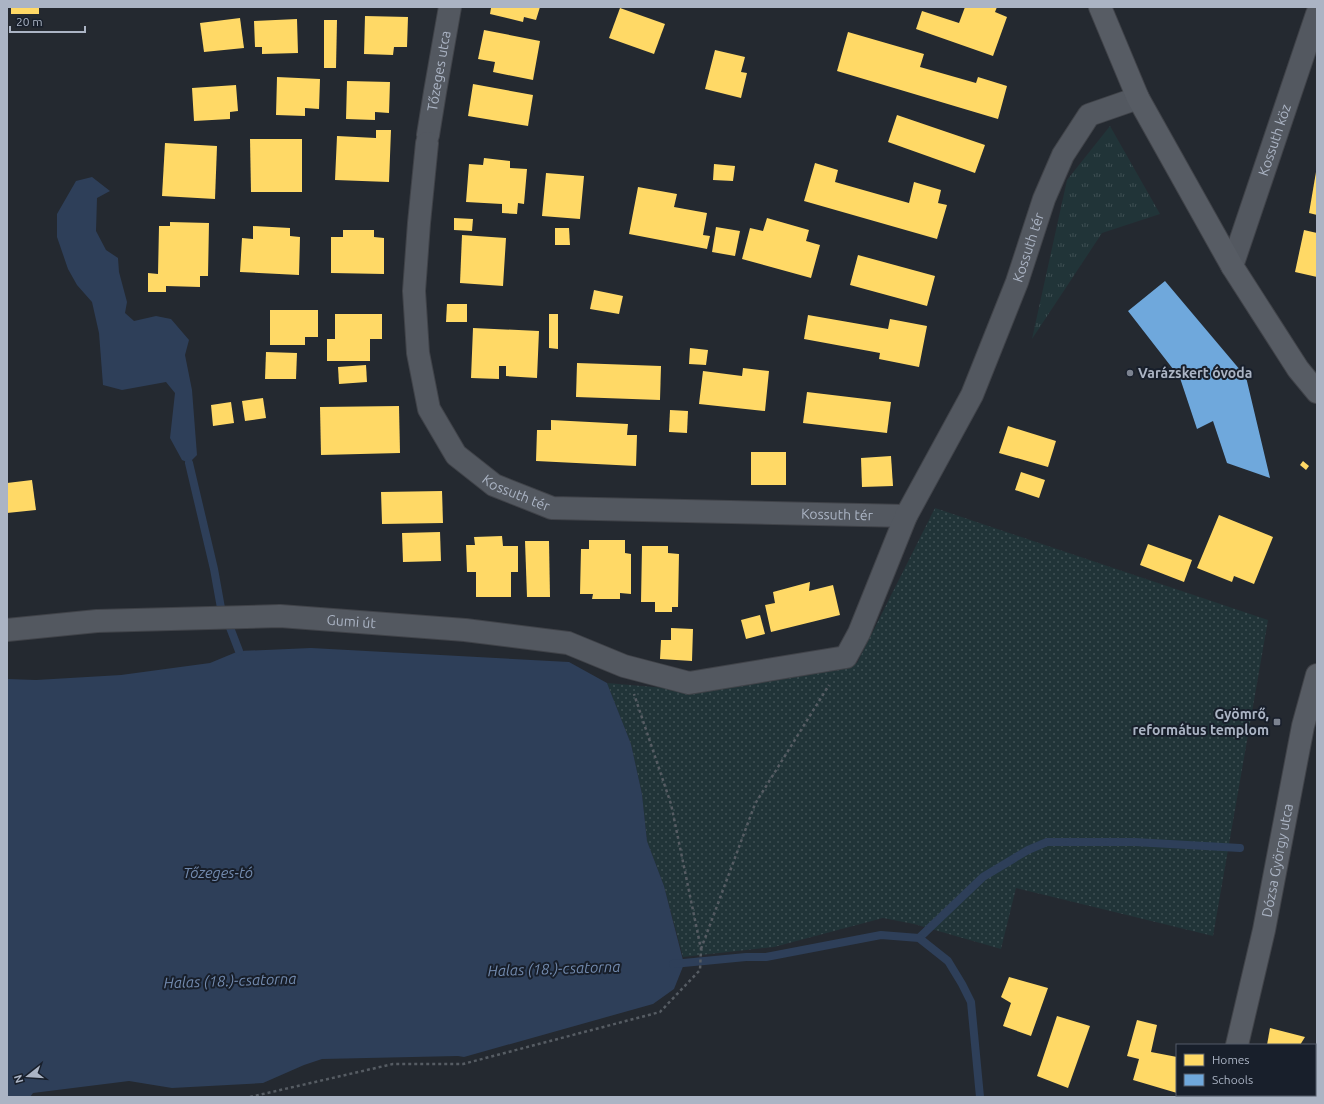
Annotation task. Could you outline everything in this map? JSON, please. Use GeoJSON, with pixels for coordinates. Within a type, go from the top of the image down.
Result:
{"type":"FeatureCollection","features":[{"type":"Feature","properties":{"kind":"main road"},"geometry":{"type":"LineString","coordinates":[[1100,7],[1138,98],[1232,266],[1298,369],[1317,392]]}},
{"type":"Feature","properties":{"kind":"main road","name":"Dózsa György utca"},"geometry":{"type":"LineString","coordinates":[[1237,1044],[1264,930],[1303,726],[1317,675]]}},
{"type":"Feature","properties":{"kind":"street","name":"Tőzeges utca"},"geometry":{"type":"LineString","coordinates":[[428,139],[450,7]]}},
{"type":"Feature","properties":{"kind":"street","name":"Kossuth köz"},"geometry":{"type":"LineString","coordinates":[[1232,266],[1317,14]]}},
{"type":"Feature","properties":{"kind":"street","name":"Kossuth tér"},"geometry":{"type":"LineString","coordinates":[[846,657],[859,633],[906,516],[972,395],[1017,282],[1044,199],[1063,155],[1089,115],[1138,98]]}},
{"type":"Feature","properties":{"kind":"street","name":"Kossuth tér"},"geometry":{"type":"LineString","coordinates":[[428,139],[419,223],[414,291],[418,353],[429,410],[456,455],[494,485],[552,508],[906,516]]}},
{"type":"Feature","properties":{"kind":"street","name":"Gumi út"},"geometry":{"type":"LineString","coordinates":[[7,630],[97,621],[280,616],[465,630],[568,643],[624,666],[689,683],[846,657]]}},
{"type":"Feature","properties":{"kind":"path"},"geometry":{"type":"LineString","coordinates":[[701,949],[755,804],[846,657]]}},
{"type":"Feature","properties":{"kind":"path"},"geometry":{"type":"LineString","coordinates":[[250,1097],[393,1064],[463,1064],[660,1012],[700,970],[701,949],[671,804],[624,666]]}},
{"type":"Feature","properties":{"kind":"green space"},"geometry":{"type":"Polygon","coordinates":[[[1110,126],[1160,214],[1102,233],[1032,339],[1067,180],[1110,126]]]}},
{"type":"Feature","properties":{"kind":"green space"},"geometry":{"type":"Polygon","coordinates":[[[935,508],[1268,620],[1213,936],[1016,888],[1001,949],[914,924],[883,918],[774,947],[683,957],[664,886],[647,841],[642,794],[631,744],[607,683],[689,690],[857,663],[935,508]]]}},
{"type":"Feature","properties":{"kind":"water"},"geometry":{"type":"Polygon","coordinates":[[[92,177],[110,191],[97,198],[96,231],[106,250],[118,258],[119,272],[127,302],[125,313],[134,321],[156,316],[171,319],[189,340],[185,355],[192,390],[197,455],[189,463],[182,460],[170,438],[175,393],[166,382],[122,390],[103,385],[99,333],[92,302],[77,285],[68,269],[57,237],[57,214],[76,181],[92,177]]]}},
{"type":"Feature","properties":{"kind":"water","name":"Tőzeges-tó"},"geometry":{"type":"Polygon","coordinates":[[[311,648],[569,662],[607,683],[631,744],[642,794],[647,841],[664,886],[684,964],[674,989],[653,1004],[464,1057],[322,1059],[304,1065],[263,1083],[172,1088],[129,1081],[33,1093],[30,1097],[7,1097],[7,679],[36,680],[121,675],[210,663],[239,651],[311,648]]]}},
{"type":"Feature","properties":{"kind":"building: Homes"},"geometry":{"type":"Polygon","coordinates":[[[11,7],[39,7],[39,14],[11,14],[11,7]]]}},
{"type":"Feature","properties":{"kind":"building: Homes"},"geometry":{"type":"Polygon","coordinates":[[[488,7],[540,7],[536,20],[524,17],[523,22],[490,14],[491,8],[488,7]]]}},
{"type":"Feature","properties":{"kind":"building: Homes"},"geometry":{"type":"Polygon","coordinates":[[[965,7],[997,7],[995,12],[1007,17],[993,56],[916,29],[922,11],[959,23],[965,7]]]}},
{"type":"Feature","properties":{"kind":"building: Homes"},"geometry":{"type":"Polygon","coordinates":[[[620,8],[665,24],[654,54],[609,38],[620,8]]]}},
{"type":"Feature","properties":{"kind":"building: Homes"},"geometry":{"type":"Polygon","coordinates":[[[365,16],[408,17],[407,47],[394,47],[393,55],[364,54],[365,16]]]}},
{"type":"Feature","properties":{"kind":"building: Homes"},"geometry":{"type":"Polygon","coordinates":[[[240,18],[244,48],[204,52],[200,23],[240,18]]]}},
{"type":"Feature","properties":{"kind":"building: Homes"},"geometry":{"type":"Polygon","coordinates":[[[297,19],[298,53],[262,54],[262,47],[255,47],[254,21],[297,19]]]}},
{"type":"Feature","properties":{"kind":"building: Homes"},"geometry":{"type":"Polygon","coordinates":[[[324,20],[337,20],[336,68],[324,68],[324,20]]]}},
{"type":"Feature","properties":{"kind":"building: Homes"},"geometry":{"type":"Polygon","coordinates":[[[484,30],[540,41],[533,80],[493,72],[495,62],[478,59],[484,30]]]}},
{"type":"Feature","properties":{"kind":"building: Homes"},"geometry":{"type":"Polygon","coordinates":[[[848,32],[924,54],[920,67],[976,83],[978,77],[1007,86],[998,119],[837,71],[848,32]]]}},
{"type":"Feature","properties":{"kind":"building: Homes"},"geometry":{"type":"Polygon","coordinates":[[[715,50],[745,57],[741,72],[747,73],[741,98],[705,89],[715,50]]]}},
{"type":"Feature","properties":{"kind":"building: Homes"},"geometry":{"type":"Polygon","coordinates":[[[277,77],[320,79],[319,109],[305,108],[305,116],[276,115],[277,77]]]}},
{"type":"Feature","properties":{"kind":"building: Homes"},"geometry":{"type":"Polygon","coordinates":[[[347,81],[390,82],[389,113],[375,112],[375,120],[346,119],[347,81]]]}},
{"type":"Feature","properties":{"kind":"building: Homes"},"geometry":{"type":"Polygon","coordinates":[[[473,84],[533,95],[528,126],[468,116],[473,84]]]}},
{"type":"Feature","properties":{"kind":"building: Homes"},"geometry":{"type":"Polygon","coordinates":[[[236,85],[238,111],[230,112],[230,119],[194,121],[192,88],[236,85]]]}},
{"type":"Feature","properties":{"kind":"building: Homes"},"geometry":{"type":"Polygon","coordinates":[[[897,115],[985,145],[975,173],[888,142],[897,115]]]}},
{"type":"Feature","properties":{"kind":"building: Homes"},"geometry":{"type":"Polygon","coordinates":[[[376,130],[391,130],[389,182],[335,180],[337,136],[376,138],[376,130]]]}},
{"type":"Feature","properties":{"kind":"building: Homes"},"geometry":{"type":"Polygon","coordinates":[[[250,139],[302,139],[302,192],[251,192],[250,139]]]}},
{"type":"Feature","properties":{"kind":"building: Homes"},"geometry":{"type":"Polygon","coordinates":[[[165,143],[217,146],[215,199],[162,196],[165,143]]]}},
{"type":"Feature","properties":{"kind":"building: Homes"},"geometry":{"type":"Polygon","coordinates":[[[484,158],[510,161],[510,168],[527,169],[524,204],[518,203],[517,214],[502,213],[502,204],[466,202],[469,164],[483,165],[484,158]]]}},
{"type":"Feature","properties":{"kind":"building: Homes"},"geometry":{"type":"Polygon","coordinates":[[[815,163],[838,170],[835,182],[909,203],[914,182],[941,190],[938,203],[947,205],[937,239],[804,201],[815,163]]]}},
{"type":"Feature","properties":{"kind":"building: Homes"},"geometry":{"type":"Polygon","coordinates":[[[714,164],[735,166],[733,181],[713,180],[714,164]]]}},
{"type":"Feature","properties":{"kind":"building: Homes"},"geometry":{"type":"Polygon","coordinates":[[[1317,172],[1317,215],[1309,213],[1317,172]]]}},
{"type":"Feature","properties":{"kind":"building: Homes"},"geometry":{"type":"Polygon","coordinates":[[[546,173],[584,176],[580,219],[542,216],[546,173]]]}},
{"type":"Feature","properties":{"kind":"building: Homes"},"geometry":{"type":"Polygon","coordinates":[[[638,187],[677,194],[674,207],[707,213],[703,235],[710,236],[707,249],[629,234],[638,187]]]}},
{"type":"Feature","properties":{"kind":"building: Homes"},"geometry":{"type":"Polygon","coordinates":[[[454,218],[473,219],[472,231],[454,230],[454,218]]]}},
{"type":"Feature","properties":{"kind":"building: Homes"},"geometry":{"type":"Polygon","coordinates":[[[767,218],[809,230],[806,241],[820,245],[811,278],[742,259],[750,228],[763,231],[767,218]]]}},
{"type":"Feature","properties":{"kind":"building: Homes"},"geometry":{"type":"Polygon","coordinates":[[[170,222],[209,223],[208,276],[200,276],[200,287],[166,286],[166,292],[148,292],[148,273],[158,274],[159,226],[170,226],[170,222]]]}},
{"type":"Feature","properties":{"kind":"building: Homes"},"geometry":{"type":"Polygon","coordinates":[[[253,226],[290,228],[290,236],[300,237],[299,275],[240,272],[242,238],[253,239],[253,226]]]}},
{"type":"Feature","properties":{"kind":"building: Homes"},"geometry":{"type":"Polygon","coordinates":[[[716,227],[740,231],[735,256],[712,252],[716,227]]]}},
{"type":"Feature","properties":{"kind":"building: Homes"},"geometry":{"type":"Polygon","coordinates":[[[555,228],[569,228],[570,245],[555,245],[555,228]]]}},
{"type":"Feature","properties":{"kind":"building: Homes"},"geometry":{"type":"Polygon","coordinates":[[[343,230],[374,230],[374,237],[384,238],[384,274],[331,273],[331,237],[343,237],[343,230]]]}},
{"type":"Feature","properties":{"kind":"building: Homes"},"geometry":{"type":"Polygon","coordinates":[[[1304,230],[1317,233],[1317,277],[1295,272],[1304,230]]]}},
{"type":"Feature","properties":{"kind":"building: Homes"},"geometry":{"type":"Polygon","coordinates":[[[462,235],[506,238],[503,286],[460,283],[462,235]]]}},
{"type":"Feature","properties":{"kind":"building: Homes"},"geometry":{"type":"Polygon","coordinates":[[[858,255],[935,276],[927,306],[850,285],[858,255]]]}},
{"type":"Feature","properties":{"kind":"building: Homes"},"geometry":{"type":"Polygon","coordinates":[[[594,290],[623,296],[619,314],[590,309],[594,290]]]}},
{"type":"Feature","properties":{"kind":"building: Homes"},"geometry":{"type":"Polygon","coordinates":[[[447,304],[467,304],[467,322],[446,322],[447,304]]]}},
{"type":"Feature","properties":{"kind":"building: Homes"},"geometry":{"type":"Polygon","coordinates":[[[270,310],[318,310],[318,337],[305,337],[305,345],[270,345],[270,310]]]}},
{"type":"Feature","properties":{"kind":"building: Homes"},"geometry":{"type":"Polygon","coordinates":[[[335,314],[382,314],[382,339],[370,339],[370,361],[327,361],[327,339],[335,339],[335,314]]]}},
{"type":"Feature","properties":{"kind":"building: Homes"},"geometry":{"type":"Polygon","coordinates":[[[549,314],[558,314],[558,349],[549,348],[549,314]]]}},
{"type":"Feature","properties":{"kind":"building: Homes"},"geometry":{"type":"Polygon","coordinates":[[[808,315],[888,329],[890,319],[927,326],[919,367],[879,359],[880,353],[804,339],[808,315]]]}},
{"type":"Feature","properties":{"kind":"building: Homes"},"geometry":{"type":"Polygon","coordinates":[[[473,328],[539,331],[537,378],[506,376],[506,366],[499,366],[499,379],[471,378],[473,328]]]}},
{"type":"Feature","properties":{"kind":"building: Homes"},"geometry":{"type":"Polygon","coordinates":[[[690,348],[708,350],[706,365],[689,364],[690,348]]]}},
{"type":"Feature","properties":{"kind":"building: Homes"},"geometry":{"type":"Polygon","coordinates":[[[266,352],[297,353],[296,379],[265,379],[266,352]]]}},
{"type":"Feature","properties":{"kind":"building: Homes"},"geometry":{"type":"Polygon","coordinates":[[[577,363],[661,366],[660,400],[576,397],[577,363]]]}},
{"type":"Feature","properties":{"kind":"building: Homes"},"geometry":{"type":"Polygon","coordinates":[[[366,365],[367,382],[339,384],[338,367],[366,365]]]}},
{"type":"Feature","properties":{"kind":"building: Homes"},"geometry":{"type":"Polygon","coordinates":[[[743,368],[769,371],[765,411],[699,404],[703,371],[742,376],[743,368]]]}},
{"type":"Feature","properties":{"kind":"building: Homes"},"geometry":{"type":"Polygon","coordinates":[[[807,392],[891,402],[887,433],[803,423],[807,392]]]}},
{"type":"Feature","properties":{"kind":"building: Homes"},"geometry":{"type":"Polygon","coordinates":[[[263,398],[266,418],[245,421],[242,401],[263,398]]]}},
{"type":"Feature","properties":{"kind":"building: Homes"},"geometry":{"type":"Polygon","coordinates":[[[231,402],[234,423],[213,426],[211,405],[231,402]]]}},
{"type":"Feature","properties":{"kind":"building: Homes"},"geometry":{"type":"Polygon","coordinates":[[[399,406],[400,453],[321,455],[320,407],[399,406]]]}},
{"type":"Feature","properties":{"kind":"building: Homes"},"geometry":{"type":"Polygon","coordinates":[[[670,410],[688,411],[687,433],[669,432],[670,410]]]}},
{"type":"Feature","properties":{"kind":"building: Homes"},"geometry":{"type":"Polygon","coordinates":[[[551,420],[628,424],[627,435],[637,435],[636,466],[536,461],[537,430],[551,430],[551,420]]]}},
{"type":"Feature","properties":{"kind":"building: Homes"},"geometry":{"type":"Polygon","coordinates":[[[1008,426],[1056,441],[1048,467],[999,453],[1008,426]]]}},
{"type":"Feature","properties":{"kind":"building: Homes"},"geometry":{"type":"Polygon","coordinates":[[[751,452],[786,452],[786,485],[751,485],[751,452]]]}},
{"type":"Feature","properties":{"kind":"building: Homes"},"geometry":{"type":"Polygon","coordinates":[[[891,456],[893,486],[862,487],[861,458],[891,456]]]}},
{"type":"Feature","properties":{"kind":"building: Homes"},"geometry":{"type":"Polygon","coordinates":[[[1303,461],[1309,466],[1306,470],[1300,465],[1303,461]]]}},
{"type":"Feature","properties":{"kind":"building: Homes"},"geometry":{"type":"Polygon","coordinates":[[[1021,472],[1045,480],[1039,498],[1015,490],[1021,472]]]}},
{"type":"Feature","properties":{"kind":"building: Homes"},"geometry":{"type":"Polygon","coordinates":[[[32,480],[36,510],[7,513],[7,483],[32,480]]]}},
{"type":"Feature","properties":{"kind":"building: Homes"},"geometry":{"type":"Polygon","coordinates":[[[442,491],[443,523],[382,524],[381,492],[442,491]]]}},
{"type":"Feature","properties":{"kind":"building: Homes"},"geometry":{"type":"Polygon","coordinates":[[[1219,515],[1273,537],[1254,584],[1234,576],[1232,582],[1197,568],[1219,515]]]}},
{"type":"Feature","properties":{"kind":"building: Homes"},"geometry":{"type":"Polygon","coordinates":[[[440,532],[441,561],[403,562],[402,533],[440,532]]]}},
{"type":"Feature","properties":{"kind":"building: Homes"},"geometry":{"type":"Polygon","coordinates":[[[502,536],[503,546],[518,546],[518,572],[511,572],[511,597],[476,597],[476,572],[467,572],[466,545],[475,545],[474,537],[502,536]]]}},
{"type":"Feature","properties":{"kind":"building: Homes"},"geometry":{"type":"Polygon","coordinates":[[[589,540],[625,540],[625,553],[631,554],[631,594],[620,593],[620,599],[592,599],[593,594],[580,594],[581,549],[589,549],[589,540]]]}},
{"type":"Feature","properties":{"kind":"building: Homes"},"geometry":{"type":"Polygon","coordinates":[[[525,541],[549,541],[550,597],[527,597],[525,541]]]}},
{"type":"Feature","properties":{"kind":"building: Homes"},"geometry":{"type":"Polygon","coordinates":[[[1148,544],[1192,560],[1184,582],[1140,565],[1148,544]]]}},
{"type":"Feature","properties":{"kind":"building: Homes"},"geometry":{"type":"Polygon","coordinates":[[[642,546],[668,546],[668,553],[679,554],[678,607],[672,607],[672,612],[655,612],[655,602],[641,602],[642,546]]]}},
{"type":"Feature","properties":{"kind":"building: Homes"},"geometry":{"type":"Polygon","coordinates":[[[810,582],[809,591],[833,585],[840,615],[771,632],[765,605],[775,603],[773,592],[810,582]]]}},
{"type":"Feature","properties":{"kind":"building: Homes"},"geometry":{"type":"Polygon","coordinates":[[[760,615],[765,634],[746,639],[741,620],[760,615]]]}},
{"type":"Feature","properties":{"kind":"building: Homes"},"geometry":{"type":"Polygon","coordinates":[[[671,628],[693,629],[692,661],[660,659],[661,640],[671,640],[671,628]]]}},
{"type":"Feature","properties":{"kind":"building: Homes"},"geometry":{"type":"Polygon","coordinates":[[[1009,977],[1048,988],[1031,1036],[1003,1026],[1011,1003],[1001,997],[1009,977]]]}},
{"type":"Feature","properties":{"kind":"building: Homes"},"geometry":{"type":"Polygon","coordinates":[[[1057,1016],[1090,1026],[1068,1088],[1037,1076],[1057,1016]]]}},
{"type":"Feature","properties":{"kind":"building: Homes"},"geometry":{"type":"Polygon","coordinates":[[[1137,1020],[1157,1025],[1151,1052],[1176,1057],[1176,1093],[1133,1080],[1139,1059],[1127,1056],[1137,1020]]]}},
{"type":"Feature","properties":{"kind":"building: Homes"},"geometry":{"type":"Polygon","coordinates":[[[1270,1028],[1305,1037],[1301,1044],[1267,1044],[1270,1028]]]}},
{"type":"Feature","properties":{"kind":"building: Homes"},"geometry":{"type":"Polygon","coordinates":[[[1258,1096],[1310,1096],[1309,1097],[1258,1096]]]}},
{"type":"Feature","properties":{"kind":"building: Schools"},"geometry":{"type":"Polygon","coordinates":[[[1165,281],[1246,377],[1270,478],[1227,463],[1213,421],[1197,429],[1180,378],[1128,311],[1165,281]]]}},
{"type":"Feature","properties":{"kind":"waterway"},"geometry":{"type":"LineString","coordinates":[[189,463],[214,569],[221,608]]}},
{"type":"Feature","properties":{"kind":"waterway"},"geometry":{"type":"LineString","coordinates":[[229,625],[239,651]]}},
{"type":"Feature","properties":{"kind":"waterway"},"geometry":{"type":"LineString","coordinates":[[919,938],[983,877],[1028,850],[1047,842],[1135,842],[1240,848]]}},
{"type":"Feature","properties":{"kind":"waterway","name":"Halas (18.)-csatorna"},"geometry":{"type":"LineString","coordinates":[[673,964],[746,957],[766,957],[881,935],[919,938],[948,961],[971,1002],[980,1097]]}},
{"type":"Feature","properties":{"kind":"place","name":"Varázskert óvoda"},"geometry":{"type":"Point","coordinates":[1130,373]}},
{"type":"Feature","properties":{"kind":"place","name":"Gyömrő, református templom"},"geometry":{"type":"Point","coordinates":[1277,722]}}]}
